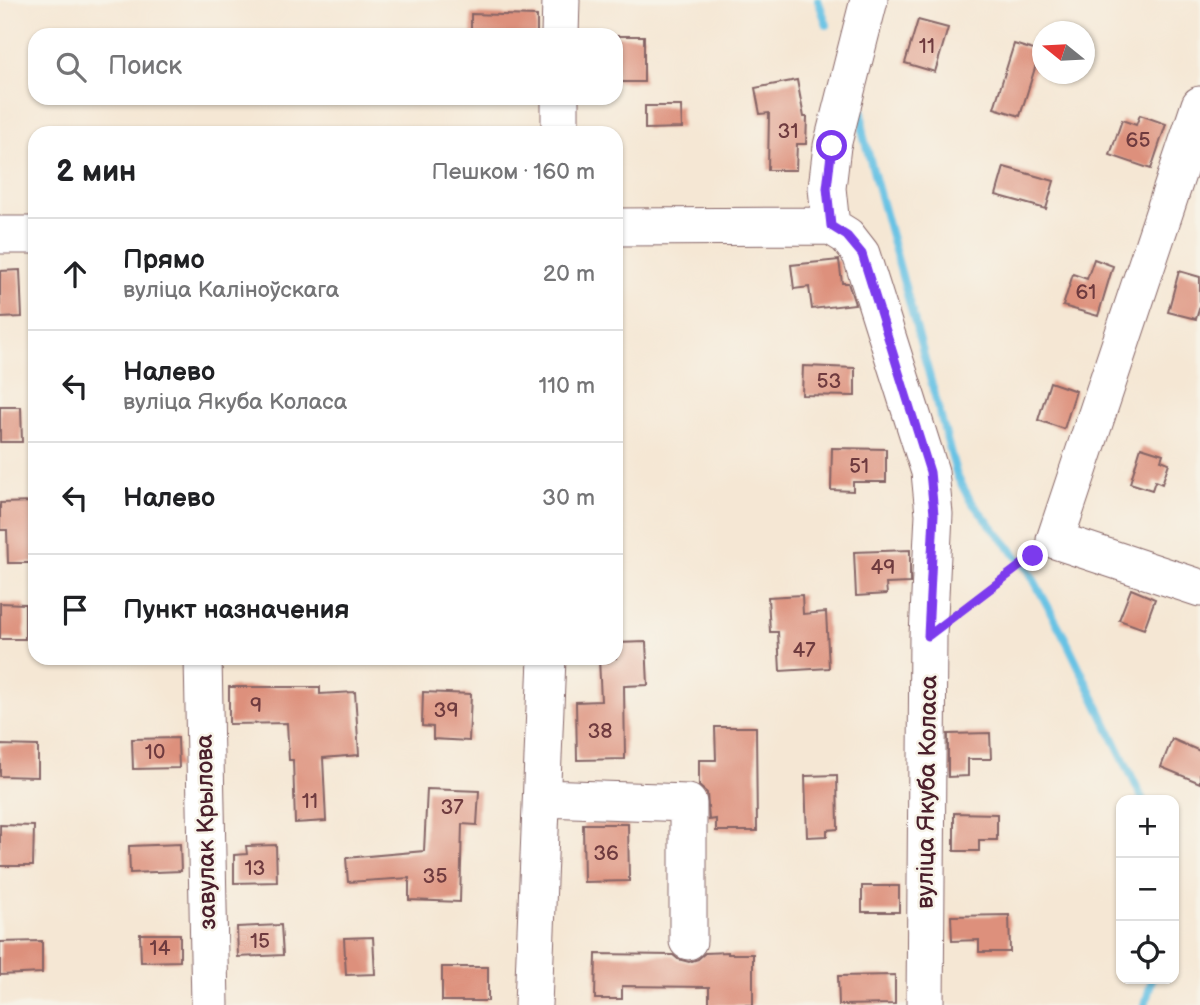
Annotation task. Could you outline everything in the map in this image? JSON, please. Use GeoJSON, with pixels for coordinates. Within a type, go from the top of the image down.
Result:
{"type":"FeatureCollection","features":[{"type":"Feature","properties":{"kind":"street"},"geometry":{"type":"LineString","coordinates":[[561,0],[561,28]]}},
{"type":"Feature","properties":{"kind":"street"},"geometry":{"type":"LineString","coordinates":[[623,227],[831,226],[827,188],[832,146],[869,0]]}},
{"type":"Feature","properties":{"kind":"street"},"geometry":{"type":"LineString","coordinates":[[560,105],[560,126]]}},
{"type":"Feature","properties":{"kind":"street"},"geometry":{"type":"LineString","coordinates":[[1200,105],[1044,548],[1200,589]]}},
{"type":"Feature","properties":{"kind":"street","name":"вуліца Якуба Коласа"},"geometry":{"type":"LineString","coordinates":[[831,226],[847,236],[862,254],[930,472],[934,514],[928,636],[925,1005]]}},
{"type":"Feature","properties":{"kind":"street"},"geometry":{"type":"LineString","coordinates":[[0,235],[28,235]]}},
{"type":"Feature","properties":{"kind":"street","name":"завулак Крылова"},"geometry":{"type":"LineString","coordinates":[[203,665],[210,1005]]}},
{"type":"Feature","properties":{"kind":"street"},"geometry":{"type":"LineString","coordinates":[[533,1005],[547,665]]}},
{"type":"Feature","properties":{"kind":"street"},"geometry":{"type":"LineString","coordinates":[[543,798],[688,803],[688,941]]}},
{"type":"Feature","properties":{"kind":"path"},"geometry":{"type":"LineString","coordinates":[[928,636],[1044,548]]}},
{"type":"Feature","properties":{"kind":"building"},"geometry":{"type":"Polygon","coordinates":[[[471,14],[537,16],[537,28],[471,28],[471,14]]]}},
{"type":"Feature","properties":{"kind":"building"},"geometry":{"type":"Polygon","coordinates":[[[918,20],[948,28],[935,72],[905,63],[918,20]]]}},
{"type":"Feature","properties":{"kind":"building"},"geometry":{"type":"Polygon","coordinates":[[[623,36],[644,36],[644,82],[623,82],[623,36]]]}},
{"type":"Feature","properties":{"kind":"building"},"geometry":{"type":"Polygon","coordinates":[[[1014,44],[1032,50],[1032,78],[1020,116],[994,108],[1014,44]]]}},
{"type":"Feature","properties":{"kind":"building"},"geometry":{"type":"Polygon","coordinates":[[[797,80],[804,117],[807,117],[806,144],[797,144],[796,170],[768,170],[769,113],[760,114],[755,88],[797,80]]]}},
{"type":"Feature","properties":{"kind":"building"},"geometry":{"type":"Polygon","coordinates":[[[645,106],[681,106],[682,128],[645,129],[645,106]]]}},
{"type":"Feature","properties":{"kind":"building"},"geometry":{"type":"Polygon","coordinates":[[[1140,115],[1166,124],[1151,169],[1110,155],[1122,120],[1136,125],[1140,115]]]}},
{"type":"Feature","properties":{"kind":"building"},"geometry":{"type":"Polygon","coordinates":[[[1004,167],[1054,181],[1046,209],[996,195],[1004,167]]]}},
{"type":"Feature","properties":{"kind":"building"},"geometry":{"type":"Polygon","coordinates":[[[1094,259],[1113,266],[1098,316],[1063,306],[1073,274],[1087,279],[1094,259]]]}},
{"type":"Feature","properties":{"kind":"building"},"geometry":{"type":"Polygon","coordinates":[[[839,260],[842,283],[848,283],[855,304],[812,309],[809,287],[794,289],[791,265],[839,260]]]}},
{"type":"Feature","properties":{"kind":"building"},"geometry":{"type":"Polygon","coordinates":[[[20,270],[22,317],[0,318],[0,271],[20,270]]]}},
{"type":"Feature","properties":{"kind":"building"},"geometry":{"type":"Polygon","coordinates":[[[1179,271],[1200,277],[1200,306],[1196,319],[1168,312],[1179,271]]]}},
{"type":"Feature","properties":{"kind":"building"},"geometry":{"type":"Polygon","coordinates":[[[803,366],[855,368],[855,396],[802,395],[803,366]]]}},
{"type":"Feature","properties":{"kind":"building"},"geometry":{"type":"Polygon","coordinates":[[[1050,382],[1076,391],[1064,429],[1038,420],[1050,382]]]}},
{"type":"Feature","properties":{"kind":"building"},"geometry":{"type":"Polygon","coordinates":[[[0,407],[21,407],[22,442],[0,442],[0,407]]]}},
{"type":"Feature","properties":{"kind":"building"},"geometry":{"type":"Polygon","coordinates":[[[1141,447],[1163,454],[1161,460],[1169,463],[1162,484],[1155,481],[1152,490],[1130,483],[1141,447]]]}},
{"type":"Feature","properties":{"kind":"building"},"geometry":{"type":"Polygon","coordinates":[[[832,448],[886,449],[886,482],[853,482],[853,491],[831,490],[832,448]]]}},
{"type":"Feature","properties":{"kind":"building"},"geometry":{"type":"Polygon","coordinates":[[[28,502],[28,563],[8,563],[7,530],[0,530],[0,503],[28,502]]]}},
{"type":"Feature","properties":{"kind":"building"},"geometry":{"type":"Polygon","coordinates":[[[910,550],[910,583],[886,584],[887,594],[856,596],[854,552],[910,550]]]}},
{"type":"Feature","properties":{"kind":"building"},"geometry":{"type":"Polygon","coordinates":[[[1131,589],[1155,599],[1144,629],[1119,620],[1131,589]]]}},
{"type":"Feature","properties":{"kind":"building"},"geometry":{"type":"Polygon","coordinates":[[[802,595],[803,614],[826,612],[829,668],[780,671],[778,632],[770,632],[768,597],[802,595]]]}},
{"type":"Feature","properties":{"kind":"building"},"geometry":{"type":"Polygon","coordinates":[[[0,603],[25,604],[25,639],[0,639],[0,603]]]}},
{"type":"Feature","properties":{"kind":"building"},"geometry":{"type":"Polygon","coordinates":[[[646,642],[648,685],[624,686],[625,759],[577,760],[576,702],[601,701],[599,665],[623,665],[623,643],[646,642]]]}},
{"type":"Feature","properties":{"kind":"building"},"geometry":{"type":"Polygon","coordinates":[[[229,687],[320,687],[320,694],[355,692],[359,755],[323,758],[326,821],[295,823],[293,760],[289,760],[287,723],[229,724],[229,687]]]}},
{"type":"Feature","properties":{"kind":"building"},"geometry":{"type":"Polygon","coordinates":[[[423,692],[471,694],[469,741],[433,739],[433,727],[422,726],[423,692]]]}},
{"type":"Feature","properties":{"kind":"building"},"geometry":{"type":"Polygon","coordinates":[[[715,727],[756,727],[757,831],[716,831],[716,819],[709,820],[707,793],[699,786],[699,760],[716,760],[715,727]]]}},
{"type":"Feature","properties":{"kind":"building"},"geometry":{"type":"Polygon","coordinates":[[[990,733],[991,759],[968,759],[968,776],[948,777],[948,734],[990,733]]]}},
{"type":"Feature","properties":{"kind":"building"},"geometry":{"type":"Polygon","coordinates":[[[178,738],[179,768],[133,769],[132,739],[178,738]]]}},
{"type":"Feature","properties":{"kind":"building"},"geometry":{"type":"Polygon","coordinates":[[[1172,739],[1200,751],[1200,783],[1161,767],[1172,739]]]}},
{"type":"Feature","properties":{"kind":"building"},"geometry":{"type":"Polygon","coordinates":[[[0,745],[38,746],[38,777],[0,776],[0,745]]]}},
{"type":"Feature","properties":{"kind":"building"},"geometry":{"type":"Polygon","coordinates":[[[837,775],[838,829],[827,830],[827,836],[807,837],[805,776],[837,775]]]}},
{"type":"Feature","properties":{"kind":"building"},"geometry":{"type":"Polygon","coordinates":[[[427,789],[479,791],[477,825],[462,824],[460,902],[409,900],[409,878],[348,882],[346,858],[424,851],[427,789]]]}},
{"type":"Feature","properties":{"kind":"building"},"geometry":{"type":"Polygon","coordinates":[[[954,813],[997,814],[997,840],[979,840],[979,851],[954,851],[954,813]]]}},
{"type":"Feature","properties":{"kind":"building"},"geometry":{"type":"Polygon","coordinates":[[[583,824],[628,824],[629,881],[584,882],[583,824]]]}},
{"type":"Feature","properties":{"kind":"building"},"geometry":{"type":"Polygon","coordinates":[[[0,825],[34,826],[33,866],[0,866],[0,825]]]}},
{"type":"Feature","properties":{"kind":"building"},"geometry":{"type":"Polygon","coordinates":[[[180,844],[181,871],[130,873],[129,846],[180,844]]]}},
{"type":"Feature","properties":{"kind":"building"},"geometry":{"type":"Polygon","coordinates":[[[276,845],[277,882],[234,883],[234,855],[247,854],[246,846],[276,845]]]}},
{"type":"Feature","properties":{"kind":"building"},"geometry":{"type":"Polygon","coordinates":[[[862,886],[899,886],[899,912],[862,912],[862,886]]]}},
{"type":"Feature","properties":{"kind":"building"},"geometry":{"type":"Polygon","coordinates":[[[1009,915],[1010,952],[979,952],[979,940],[952,941],[951,916],[1009,915]]]}},
{"type":"Feature","properties":{"kind":"building"},"geometry":{"type":"Polygon","coordinates":[[[281,925],[283,955],[238,957],[237,927],[281,925]]]}},
{"type":"Feature","properties":{"kind":"building"},"geometry":{"type":"Polygon","coordinates":[[[140,934],[180,934],[180,961],[141,962],[140,934]]]}},
{"type":"Feature","properties":{"kind":"building"},"geometry":{"type":"Polygon","coordinates":[[[373,937],[375,974],[346,975],[344,938],[373,937]]]}},
{"type":"Feature","properties":{"kind":"building"},"geometry":{"type":"Polygon","coordinates":[[[42,941],[42,973],[0,975],[0,942],[42,941]]]}},
{"type":"Feature","properties":{"kind":"building"},"geometry":{"type":"Polygon","coordinates":[[[705,953],[753,954],[753,1005],[709,1005],[709,987],[622,986],[622,999],[595,999],[596,954],[673,955],[689,962],[705,953]]]}},
{"type":"Feature","properties":{"kind":"building"},"geometry":{"type":"Polygon","coordinates":[[[442,967],[488,967],[488,1001],[442,1001],[442,967]]]}},
{"type":"Feature","properties":{"kind":"building"},"geometry":{"type":"Polygon","coordinates":[[[895,975],[895,1004],[839,1005],[838,976],[895,975]]]}},
{"type":"Feature","properties":{"kind":"waterway"},"geometry":{"type":"LineString","coordinates":[[818,0],[827,25]]}},
{"type":"Feature","properties":{"kind":"waterway"},"geometry":{"type":"LineString","coordinates":[[862,110],[863,134],[957,476],[970,500],[1029,571],[1067,642],[1141,795]]}},
{"type":"Feature","properties":{"kind":"waterway"},"geometry":{"type":"LineString","coordinates":[[1145,1005],[1151,984]]}},
{"type":"Feature","properties":{"kind":"route"},"geometry":{"type":"LineString","coordinates":[[832,146],[827,188],[831,226],[847,236],[862,254],[930,472],[934,514],[928,636],[1033,556]]}}]}
